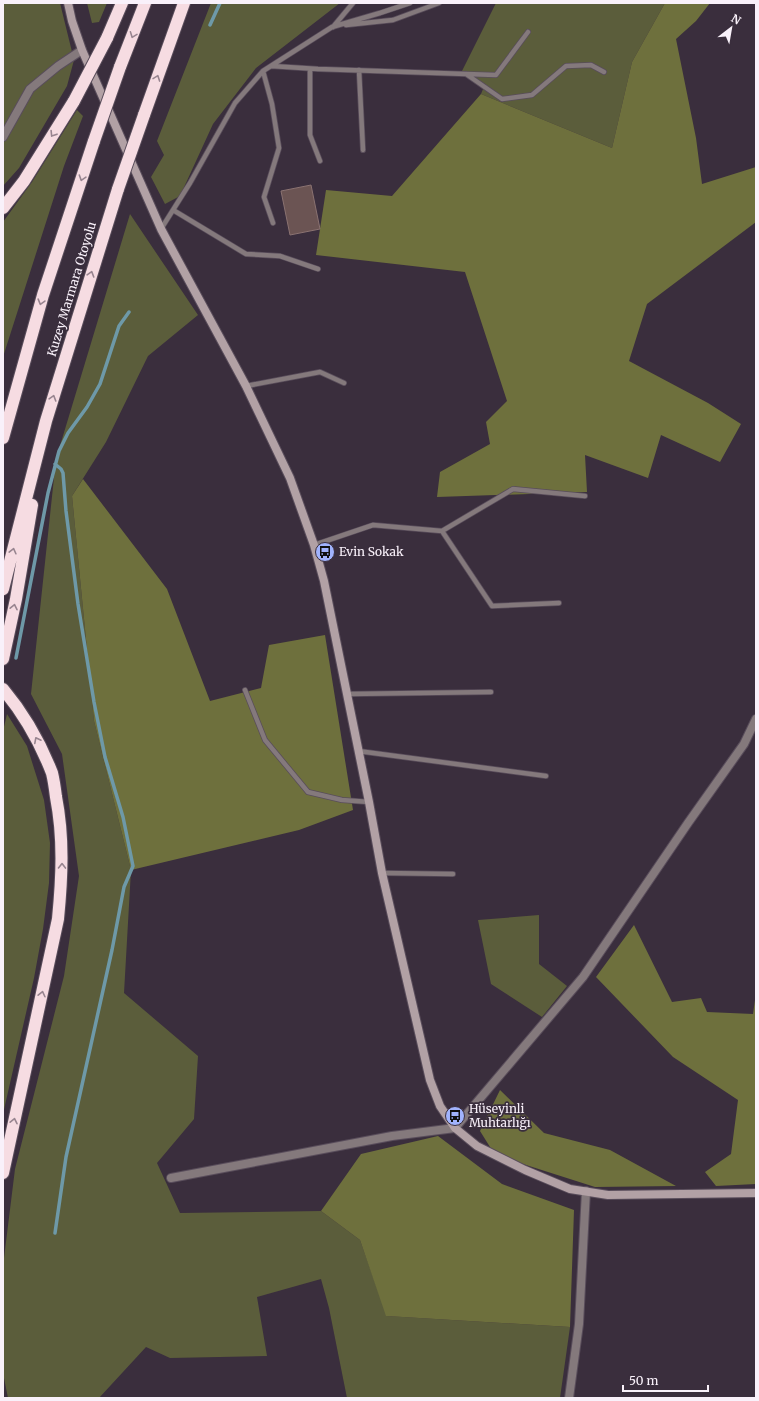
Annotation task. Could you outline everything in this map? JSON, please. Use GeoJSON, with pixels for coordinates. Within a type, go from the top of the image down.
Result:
{"type":"FeatureCollection","features":[{"type":"Feature","properties":{"kind":"highway"},"geometry":{"type":"LineString","coordinates":[[3,208],[24,181],[74,100],[107,38],[122,3]]}},
{"type":"Feature","properties":{"kind":"highway","name":"Kuzey Marmara Otoyolu"},"geometry":{"type":"LineString","coordinates":[[3,438],[43,295],[94,141],[120,67],[145,3]]}},
{"type":"Feature","properties":{"kind":"highway","name":"Kuzey Marmara Otoyolu"},"geometry":{"type":"LineString","coordinates":[[3,589],[46,421],[118,189],[184,3]]}},
{"type":"Feature","properties":{"kind":"highway"},"geometry":{"type":"LineString","coordinates":[[3,659],[16,599],[46,421]]}},
{"type":"Feature","properties":{"kind":"highway"},"geometry":{"type":"LineString","coordinates":[[3,689],[16,704],[37,739],[52,775],[59,813],[62,853],[62,885],[58,919],[3,1173]]}},
{"type":"Feature","properties":{"kind":"main road"},"geometry":{"type":"LineString","coordinates":[[68,3],[72,21],[82,50],[161,229],[246,386],[290,478],[314,545],[324,581],[382,873],[430,1080],[440,1106],[455,1128],[477,1146],[524,1170],[570,1189],[608,1195],[756,1193]]}},
{"type":"Feature","properties":{"kind":"street"},"geometry":{"type":"LineString","coordinates":[[3,137],[30,89],[58,66],[82,50]]}},
{"type":"Feature","properties":{"kind":"street"},"geometry":{"type":"LineString","coordinates":[[172,1178],[392,1136],[455,1128],[583,977],[744,744],[756,719]]}},
{"type":"Feature","properties":{"kind":"street"},"geometry":{"type":"LineString","coordinates":[[569,1398],[579,1324],[586,1191]]}},
{"type":"Feature","properties":{"kind":"lane"},"geometry":{"type":"LineString","coordinates":[[161,229],[190,183],[234,103],[263,72],[332,27],[354,3]]}},
{"type":"Feature","properties":{"kind":"lane"},"geometry":{"type":"LineString","coordinates":[[332,27],[410,3]]}},
{"type":"Feature","properties":{"kind":"lane"},"geometry":{"type":"LineString","coordinates":[[332,27],[393,20],[439,3]]}},
{"type":"Feature","properties":{"kind":"lane"},"geometry":{"type":"LineString","coordinates":[[271,66],[310,69],[496,75],[528,32]]}},
{"type":"Feature","properties":{"kind":"lane"},"geometry":{"type":"LineString","coordinates":[[466,74],[502,99],[532,95],[566,66],[591,65],[604,72]]}},
{"type":"Feature","properties":{"kind":"lane"},"geometry":{"type":"LineString","coordinates":[[310,69],[310,134],[320,161]]}},
{"type":"Feature","properties":{"kind":"lane"},"geometry":{"type":"LineString","coordinates":[[359,70],[363,150]]}},
{"type":"Feature","properties":{"kind":"lane"},"geometry":{"type":"LineString","coordinates":[[263,72],[272,104],[279,148],[264,197],[272,223]]}},
{"type":"Feature","properties":{"kind":"lane"},"geometry":{"type":"LineString","coordinates":[[173,210],[246,254],[280,256],[318,269]]}},
{"type":"Feature","properties":{"kind":"lane"},"geometry":{"type":"LineString","coordinates":[[246,386],[320,372],[344,383]]}},
{"type":"Feature","properties":{"kind":"lane"},"geometry":{"type":"LineString","coordinates":[[314,545],[373,525],[442,531],[513,489],[585,496]]}},
{"type":"Feature","properties":{"kind":"lane"},"geometry":{"type":"LineString","coordinates":[[442,531],[492,606],[559,603]]}},
{"type":"Feature","properties":{"kind":"lane"},"geometry":{"type":"LineString","coordinates":[[245,690],[265,740],[308,792],[342,800],[369,802]]}},
{"type":"Feature","properties":{"kind":"lane"},"geometry":{"type":"LineString","coordinates":[[347,694],[491,692]]}},
{"type":"Feature","properties":{"kind":"lane"},"geometry":{"type":"LineString","coordinates":[[358,751],[546,776]]}},
{"type":"Feature","properties":{"kind":"lane"},"geometry":{"type":"LineString","coordinates":[[382,873],[453,874]]}},
{"type":"Feature","properties":{"kind":"green space"},"geometry":{"type":"Polygon","coordinates":[[[3,3],[60,3],[74,60],[67,86],[19,168],[3,186],[3,3]]]}},
{"type":"Feature","properties":{"kind":"green space"},"geometry":{"type":"Polygon","coordinates":[[[87,3],[107,3],[99,22],[92,23],[87,3]]]}},
{"type":"Feature","properties":{"kind":"green space"},"geometry":{"type":"Polygon","coordinates":[[[211,3],[340,3],[256,68],[213,124],[180,196],[165,204],[151,177],[164,155],[157,141],[211,3]]]}},
{"type":"Feature","properties":{"kind":"green space"},"geometry":{"type":"Polygon","coordinates":[[[496,3],[665,3],[632,62],[612,148],[481,94],[485,84],[462,71],[496,3]]]}},
{"type":"Feature","properties":{"kind":"green space"},"geometry":{"type":"Polygon","coordinates":[[[665,3],[710,3],[696,21],[676,39],[696,138],[702,184],[756,167],[756,222],[647,304],[629,361],[708,403],[741,424],[720,462],[661,435],[648,478],[585,455],[587,492],[437,497],[440,472],[490,444],[486,422],[507,401],[465,272],[316,255],[326,190],[392,196],[481,94],[612,148],[632,62],[665,3]]]}},
{"type":"Feature","properties":{"kind":"green space"},"geometry":{"type":"Polygon","coordinates":[[[77,110],[83,116],[64,166],[3,357],[3,222],[32,182],[77,110]]]}},
{"type":"Feature","properties":{"kind":"green space"},"geometry":{"type":"Polygon","coordinates":[[[130,214],[198,315],[148,356],[106,442],[72,496],[94,721],[131,870],[124,993],[198,1056],[194,1119],[157,1163],[180,1213],[321,1211],[360,1240],[387,1316],[570,1327],[560,1398],[347,1398],[329,1308],[321,1279],[257,1297],[267,1356],[170,1358],[146,1347],[99,1398],[8,1398],[3,1373],[3,1266],[15,1169],[64,976],[79,876],[62,754],[31,694],[56,459],[130,214]]]}},
{"type":"Feature","properties":{"kind":"green space"},"geometry":{"type":"Polygon","coordinates":[[[83,479],[167,589],[210,701],[261,688],[269,645],[325,635],[353,810],[299,830],[131,870],[94,721],[72,496],[83,479]]]}},
{"type":"Feature","properties":{"kind":"green space"},"geometry":{"type":"Polygon","coordinates":[[[7,714],[27,746],[44,800],[50,843],[49,883],[43,929],[34,978],[3,1114],[3,731],[7,714]]]}},
{"type":"Feature","properties":{"kind":"green space"},"geometry":{"type":"Polygon","coordinates":[[[539,915],[539,964],[567,986],[542,1017],[491,984],[478,920],[539,915]]]}},
{"type":"Feature","properties":{"kind":"green space"},"geometry":{"type":"Polygon","coordinates":[[[634,925],[672,1002],[701,998],[707,1012],[753,1014],[756,993],[756,1184],[716,1186],[705,1172],[731,1154],[738,1100],[673,1057],[596,977],[634,925]]]}},
{"type":"Feature","properties":{"kind":"green space"},"geometry":{"type":"Polygon","coordinates":[[[500,1090],[544,1133],[610,1150],[676,1186],[595,1187],[495,1155],[480,1131],[500,1090]]]}},
{"type":"Feature","properties":{"kind":"green space"},"geometry":{"type":"Polygon","coordinates":[[[438,1136],[502,1184],[574,1210],[570,1327],[386,1316],[360,1240],[321,1211],[361,1154],[438,1136]]]}},
{"type":"Feature","properties":{"kind":"building"},"geometry":{"type":"Polygon","coordinates":[[[311,185],[320,229],[290,235],[281,191],[311,185]]]}},
{"type":"Feature","properties":{"kind":"waterway"},"geometry":{"type":"LineString","coordinates":[[210,25],[220,3]]}},
{"type":"Feature","properties":{"kind":"waterway"},"geometry":{"type":"LineString","coordinates":[[16,658],[48,493],[59,451],[68,433],[87,407],[100,384],[119,326],[129,312]]}},
{"type":"Feature","properties":{"kind":"waterway"},"geometry":{"type":"LineString","coordinates":[[55,464],[63,473],[66,511],[78,604],[94,702],[105,757],[123,817],[133,866],[124,887],[112,950],[66,1157],[55,1233]]}},
{"type":"Feature","properties":{"kind":"place","name":"Evin Sokak"},"geometry":{"type":"Point","coordinates":[325,552]}},
{"type":"Feature","properties":{"kind":"place","name":"Hüseyinli Muhtarlığı"},"geometry":{"type":"Point","coordinates":[455,1116]}}]}
